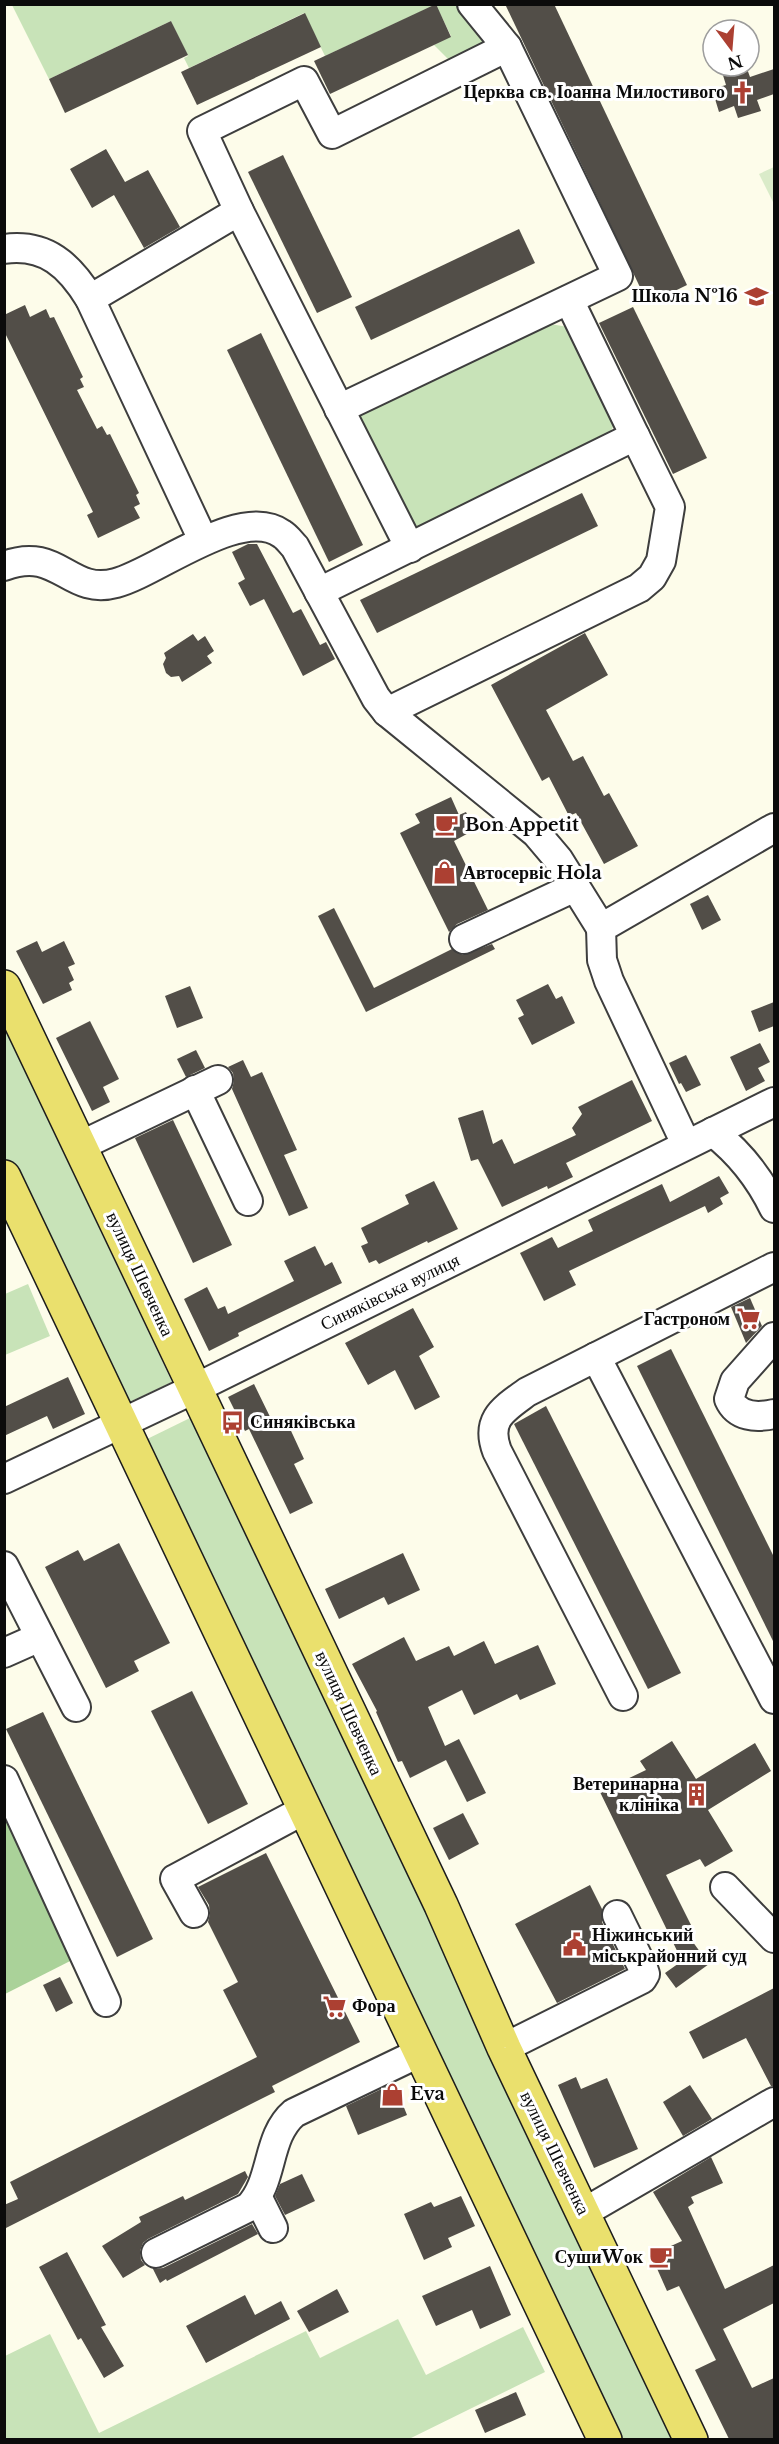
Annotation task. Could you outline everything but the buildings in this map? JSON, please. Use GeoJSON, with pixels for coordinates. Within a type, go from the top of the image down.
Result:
{"type":"FeatureCollection","features":[{"type":"Feature","properties":{"kind":"main road","name":"вулиця Шевченка"},"geometry":{"type":"LineString","coordinates":[[4,987],[441,1905],[504,2048],[692,2439]]}},
{"type":"Feature","properties":{"kind":"main road"},"geometry":{"type":"LineString","coordinates":[[4,1177],[605,2439]]}},
{"type":"Feature","properties":{"kind":"street"},"geometry":{"type":"LineString","coordinates":[[339,409],[618,276],[507,47],[472,4]]}},
{"type":"Feature","properties":{"kind":"street"},"geometry":{"type":"LineString","coordinates":[[410,548],[239,211],[202,131],[304,81],[332,134],[507,47]]}},
{"type":"Feature","properties":{"kind":"street"},"geometry":{"type":"LineString","coordinates":[[90,299],[239,211]]}},
{"type":"Feature","properties":{"kind":"street"},"geometry":{"type":"LineString","coordinates":[[4,249],[17,247],[40,251],[59,260],[76,277],[90,299],[203,540]]}},
{"type":"Feature","properties":{"kind":"street"},"geometry":{"type":"LineString","coordinates":[[387,712],[639,588],[652,577],[661,561],[669,507],[569,300]]}},
{"type":"Feature","properties":{"kind":"street"},"geometry":{"type":"LineString","coordinates":[[319,592],[635,436]]}},
{"type":"Feature","properties":{"kind":"street"},"geometry":{"type":"LineString","coordinates":[[4,566],[18,561],[36,560],[53,565],[86,585],[103,587],[121,582],[203,540],[244,529],[262,527],[281,533],[296,547],[363,677],[387,712],[536,833],[558,859],[601,928],[602,960],[609,981],[686,1144]]}},
{"type":"Feature","properties":{"kind":"street"},"geometry":{"type":"LineString","coordinates":[[601,928],[774,828]]}},
{"type":"Feature","properties":{"kind":"street"},"geometry":{"type":"LineString","coordinates":[[465,939],[575,887]]}},
{"type":"Feature","properties":{"kind":"street"},"geometry":{"type":"LineString","coordinates":[[80,1146],[207,1085],[248,1201]]}},
{"type":"Feature","properties":{"kind":"street","name":"Синяківська вулиця"},"geometry":{"type":"LineString","coordinates":[[4,1479],[194,1389],[774,1102]]}},
{"type":"Feature","properties":{"kind":"street"},"geometry":{"type":"LineString","coordinates":[[713,1132],[733,1147],[750,1166],[766,1190],[774,1208]]}},
{"type":"Feature","properties":{"kind":"street"},"geometry":{"type":"LineString","coordinates":[[622,1696],[493,1440],[492,1430],[496,1419],[505,1408],[527,1392],[774,1267]]}},
{"type":"Feature","properties":{"kind":"street"},"geometry":{"type":"LineString","coordinates":[[774,1337],[735,1381],[729,1399],[733,1409],[740,1414],[766,1416],[774,1414]]}},
{"type":"Feature","properties":{"kind":"street"},"geometry":{"type":"LineString","coordinates":[[596,1357],[774,1699]]}},
{"type":"Feature","properties":{"kind":"street"},"geometry":{"type":"LineString","coordinates":[[4,1566],[76,1707]]}},
{"type":"Feature","properties":{"kind":"street"},"geometry":{"type":"LineString","coordinates":[[4,1653],[40,1637]]}},
{"type":"Feature","properties":{"kind":"street"},"geometry":{"type":"LineString","coordinates":[[4,1780],[106,2002]]}},
{"type":"Feature","properties":{"kind":"street"},"geometry":{"type":"LineString","coordinates":[[194,1913],[175,1879],[304,1810]]}},
{"type":"Feature","properties":{"kind":"street"},"geometry":{"type":"LineString","coordinates":[[725,1887],[765,1910],[774,1938]]}},
{"type":"Feature","properties":{"kind":"street"},"geometry":{"type":"LineString","coordinates":[[504,2048],[642,1979],[645,1974],[643,1968],[617,1915]]}},
{"type":"Feature","properties":{"kind":"street"},"geometry":{"type":"LineString","coordinates":[[156,2253],[249,2207],[258,2198],[276,2139],[284,2121],[294,2113],[420,2053]]}},
{"type":"Feature","properties":{"kind":"street"},"geometry":{"type":"LineString","coordinates":[[583,2212],[774,2102]]}},
{"type":"Feature","properties":{"kind":"street"},"geometry":{"type":"LineString","coordinates":[[258,2198],[273,2228]]}},
{"type":"Feature","properties":{"kind":"green space"},"geometry":{"type":"Polygon","coordinates":[[[12,5],[435,5],[325,56],[304,13],[189,68],[184,58],[188,56],[171,21],[49,79],[12,5]]]}},
{"type":"Feature","properties":{"kind":"green space"},"geometry":{"type":"Polygon","coordinates":[[[436,5],[469,5],[486,41],[485,47],[454,65],[434,45],[451,36],[436,5]]]}},
{"type":"Feature","properties":{"kind":"green space"},"geometry":{"type":"Polygon","coordinates":[[[774,167],[774,204],[759,174],[774,167]]]}},
{"type":"Feature","properties":{"kind":"green space"},"geometry":{"type":"Polygon","coordinates":[[[550,324],[568,327],[614,414],[613,427],[607,438],[414,531],[356,422],[360,412],[550,324]]]}},
{"type":"Feature","properties":{"kind":"green space"},"geometry":{"type":"Polygon","coordinates":[[[4,1027],[172,1382],[121,1406],[5,1158],[4,1027]]]}},
{"type":"Feature","properties":{"kind":"green space"},"geometry":{"type":"Polygon","coordinates":[[[28,1284],[50,1336],[5,1355],[5,1294],[28,1284]]]}},
{"type":"Feature","properties":{"kind":"green space"},"geometry":{"type":"Polygon","coordinates":[[[190,1418],[679,2439],[613,2439],[139,1443],[190,1418]]]}},
{"type":"Feature","properties":{"kind":"green space"},"geometry":{"type":"Polygon","coordinates":[[[4,1797],[82,1955],[5,1994],[4,1994],[4,1797]]]}},
{"type":"Feature","properties":{"kind":"green space"},"geometry":{"type":"Polygon","coordinates":[[[398,2319],[426,2375],[523,2327],[545,2372],[409,2439],[5,2439],[5,2356],[50,2334],[99,2433],[306,2331],[320,2358],[398,2319]]]}},
{"type":"Feature","properties":{"kind":"place","name":"Церква св. Іоанна Милостивого"},"geometry":{"type":"Point","coordinates":[743,92]}},
{"type":"Feature","properties":{"kind":"place","name":"Школа №16"},"geometry":{"type":"Point","coordinates":[756,296]}},
{"type":"Feature","properties":{"kind":"place","name":"Bon Appetit"},"geometry":{"type":"Point","coordinates":[447,825]}},
{"type":"Feature","properties":{"kind":"place","name":"Автосервіс Hola"},"geometry":{"type":"Point","coordinates":[445,873]}},
{"type":"Feature","properties":{"kind":"place","name":"Гастроном"},"geometry":{"type":"Point","coordinates":[748,1319]}},
{"type":"Feature","properties":{"kind":"place","name":"Синяківська"},"geometry":{"type":"Point","coordinates":[232,1422]}},
{"type":"Feature","properties":{"kind":"place","name":"Ветеринарна клініка"},"geometry":{"type":"Point","coordinates":[697,1794]}},
{"type":"Feature","properties":{"kind":"place","name":"Ніжинський міськрайонний суд"},"geometry":{"type":"Point","coordinates":[574,1945]}},
{"type":"Feature","properties":{"kind":"place","name":"Фора"},"geometry":{"type":"Point","coordinates":[334,2006]}},
{"type":"Feature","properties":{"kind":"place","name":"Eva"},"geometry":{"type":"Point","coordinates":[392,2094]}},
{"type":"Feature","properties":{"kind":"place","name":"СушиWок"},"geometry":{"type":"Point","coordinates":[661,2257]}}]}
